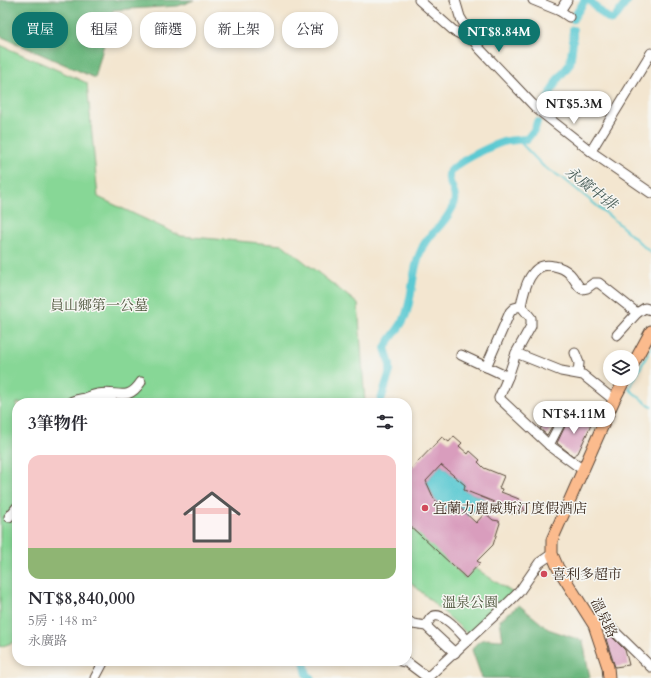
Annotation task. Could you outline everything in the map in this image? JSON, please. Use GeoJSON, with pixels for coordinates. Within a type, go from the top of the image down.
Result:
{"type":"FeatureCollection","features":[{"type":"Feature","properties":{"kind":"main road"},"geometry":{"type":"LineString","coordinates":[[639,353],[651,331]]}},
{"type":"Feature","properties":{"kind":"main road"},"geometry":{"type":"LineString","coordinates":[[552,554],[552,540],[621,386]]}},
{"type":"Feature","properties":{"kind":"main road","name":"溫泉路"},"geometry":{"type":"LineString","coordinates":[[552,554],[558,568],[591,619],[608,667],[609,678]]}},
{"type":"Feature","properties":{"kind":"street"},"geometry":{"type":"LineString","coordinates":[[419,0],[454,30],[475,41]]}},
{"type":"Feature","properties":{"kind":"street"},"geometry":{"type":"LineString","coordinates":[[455,0],[460,17],[483,52],[541,112],[591,151],[651,192]]}},
{"type":"Feature","properties":{"kind":"street"},"geometry":{"type":"LineString","coordinates":[[532,0],[560,11],[569,17]]}},
{"type":"Feature","properties":{"kind":"street"},"geometry":{"type":"LineString","coordinates":[[560,11],[567,0]]}},
{"type":"Feature","properties":{"kind":"street"},"geometry":{"type":"LineString","coordinates":[[591,151],[651,53]]}},
{"type":"Feature","properties":{"kind":"street"},"geometry":{"type":"LineString","coordinates":[[583,470],[549,444],[499,398],[516,353],[531,326],[531,318],[521,306],[523,293],[530,277],[539,266],[549,264],[559,267],[571,275],[578,286],[582,289],[587,288],[594,283],[600,283],[637,313]]}},
{"type":"Feature","properties":{"kind":"street"},"geometry":{"type":"LineString","coordinates":[[486,367],[510,312],[514,308],[521,306]]}},
{"type":"Feature","properties":{"kind":"street"},"geometry":{"type":"LineString","coordinates":[[616,335],[637,313],[645,308],[651,310]]}},
{"type":"Feature","properties":{"kind":"street"},"geometry":{"type":"LineString","coordinates":[[516,353],[561,371],[583,375],[614,400]]}},
{"type":"Feature","properties":{"kind":"street"},"geometry":{"type":"LineString","coordinates":[[575,353],[579,363],[578,373]]}},
{"type":"Feature","properties":{"kind":"street"},"geometry":{"type":"LineString","coordinates":[[461,355],[508,377]]}},
{"type":"Feature","properties":{"kind":"street"},"geometry":{"type":"LineString","coordinates":[[86,398],[99,394],[125,394],[134,391],[141,382]]}},
{"type":"Feature","properties":{"kind":"street"},"geometry":{"type":"LineString","coordinates":[[549,444],[562,420]]}},
{"type":"Feature","properties":{"kind":"street"},"geometry":{"type":"LineString","coordinates":[[9,517],[12,513]]}},
{"type":"Feature","properties":{"kind":"street"},"geometry":{"type":"LineString","coordinates":[[412,666],[428,678],[519,592],[539,563],[552,554]]}},
{"type":"Feature","properties":{"kind":"street"},"geometry":{"type":"LineString","coordinates":[[426,626],[431,618],[436,616],[444,617],[468,641]]}},
{"type":"Feature","properties":{"kind":"street"},"geometry":{"type":"LineString","coordinates":[[591,619],[605,622],[651,667]]}},
{"type":"Feature","properties":{"kind":"street"},"geometry":{"type":"LineString","coordinates":[[412,623],[426,626],[455,653]]}},
{"type":"Feature","properties":{"kind":"street"},"geometry":{"type":"LineString","coordinates":[[95,678],[101,666]]}},
{"type":"Feature","properties":{"kind":"green space"},"geometry":{"type":"Polygon","coordinates":[[[0,0],[194,0],[178,6],[113,10],[112,12],[76,12],[76,48],[103,48],[95,78],[27,48],[68,48],[68,12],[12,12],[12,41],[0,36],[0,0]]]}},
{"type":"Feature","properties":{"kind":"green space","name":"員山鄉第一公墓"},"geometry":{"type":"Polygon","coordinates":[[[0,45],[87,83],[98,197],[181,236],[283,245],[358,304],[365,398],[12,398],[12,643],[0,647],[0,45]]]}},
{"type":"Feature","properties":{"kind":"green space","name":"溫泉公園"},"geometry":{"type":"Polygon","coordinates":[[[412,524],[465,578],[475,568],[513,593],[469,635],[412,584],[412,524]]]}},
{"type":"Feature","properties":{"kind":"green space"},"geometry":{"type":"Polygon","coordinates":[[[519,605],[548,629],[583,641],[590,678],[482,678],[472,650],[481,640],[503,640],[500,620],[519,605]]]}},
{"type":"Feature","properties":{"kind":"water"},"geometry":{"type":"Polygon","coordinates":[[[441,465],[465,485],[464,490],[484,498],[484,500],[469,516],[457,505],[449,513],[434,499],[426,481],[441,465]]]}},
{"type":"Feature","properties":{"kind":"building"},"geometry":{"type":"Polygon","coordinates":[[[566,414],[591,425],[578,453],[573,456],[557,443],[567,422],[566,414]]]}},
{"type":"Feature","properties":{"kind":"building"},"geometry":{"type":"Polygon","coordinates":[[[554,415],[558,416],[547,435],[540,429],[545,423],[546,424],[549,418],[552,419],[554,415]]]}},
{"type":"Feature","properties":{"kind":"building","name":"宜蘭力麗威斯汀度假酒店"},"geometry":{"type":"Polygon","coordinates":[[[454,436],[462,443],[459,446],[468,454],[470,451],[480,460],[478,462],[484,468],[504,476],[499,488],[502,489],[501,492],[519,499],[525,511],[513,514],[492,506],[494,502],[464,490],[465,485],[441,465],[426,481],[434,499],[449,513],[457,505],[476,523],[485,513],[493,520],[499,521],[500,523],[493,545],[477,561],[480,563],[466,578],[412,528],[412,468],[442,437],[449,442],[454,436]]]}},
{"type":"Feature","properties":{"kind":"building"},"geometry":{"type":"Polygon","coordinates":[[[611,636],[625,650],[629,665],[615,667],[606,639],[611,636]]]}},
{"type":"Feature","properties":{"kind":"waterway"},"geometry":{"type":"LineString","coordinates":[[573,19],[585,0]]}},
{"type":"Feature","properties":{"kind":"waterway"},"geometry":{"type":"LineString","coordinates":[[589,0],[605,16],[612,20],[628,0]]}},
{"type":"Feature","properties":{"kind":"waterway"},"geometry":{"type":"LineString","coordinates":[[545,106],[557,80],[570,64],[573,30]]}},
{"type":"Feature","properties":{"kind":"waterway"},"geometry":{"type":"LineString","coordinates":[[382,398],[390,371],[390,365],[385,348],[405,317],[419,255],[426,241],[445,220],[454,204],[455,195],[449,180],[450,172],[467,159],[491,147],[506,141],[527,139],[535,129],[537,122]]}},
{"type":"Feature","properties":{"kind":"waterway","name":"永廣中排"},"geometry":{"type":"LineString","coordinates":[[518,140],[544,167],[564,179],[618,223],[651,253]]}},
{"type":"Feature","properties":{"kind":"waterway"},"geometry":{"type":"LineString","coordinates":[[651,348],[629,389],[651,407]]}},
{"type":"Feature","properties":{"kind":"waterway"},"geometry":{"type":"LineString","coordinates":[[305,666],[307,675],[311,678]]}},
{"type":"Feature","properties":{"kind":"place","name":"宜蘭力麗威斯汀度假酒店"},"geometry":{"type":"Point","coordinates":[425,508]}},
{"type":"Feature","properties":{"kind":"place","name":"喜利多超市"},"geometry":{"type":"Point","coordinates":[544,574]}}]}
